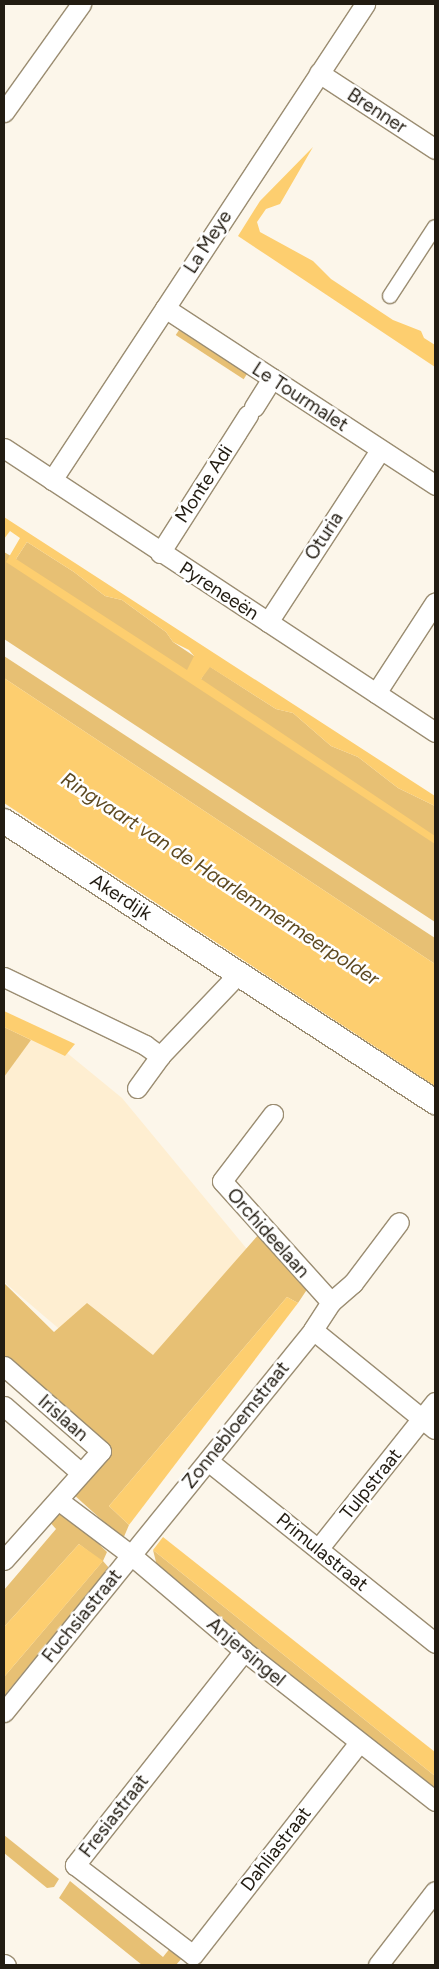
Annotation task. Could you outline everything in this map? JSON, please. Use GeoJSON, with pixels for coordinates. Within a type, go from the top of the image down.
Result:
{"type":"FeatureCollection","features":[{"type":"Feature","properties":{"kind":"street"},"geometry":{"type":"LineString","coordinates":[[4,112],[80,4]]}},
{"type":"Feature","properties":{"kind":"street","name":"La Meye"},"geometry":{"type":"LineString","coordinates":[[52,480],[365,4]]}},
{"type":"Feature","properties":{"kind":"street","name":"Brenner"},"geometry":{"type":"LineString","coordinates":[[319,73],[435,149]]}},
{"type":"Feature","properties":{"kind":"street"},"geometry":{"type":"LineString","coordinates":[[390,296],[435,227]]}},
{"type":"Feature","properties":{"kind":"street","name":"Le Tourmalet"},"geometry":{"type":"LineString","coordinates":[[165,308],[435,485]]}},
{"type":"Feature","properties":{"kind":"street","name":"Monte Adi"},"geometry":{"type":"LineString","coordinates":[[160,553],[272,378]]}},
{"type":"Feature","properties":{"kind":"street","name":"Pyreneeën"},"geometry":{"type":"LineString","coordinates":[[4,448],[160,553],[435,732]]}},
{"type":"Feature","properties":{"kind":"street","name":"Oturia"},"geometry":{"type":"LineString","coordinates":[[268,622],[380,450]]}},
{"type":"Feature","properties":{"kind":"street"},"geometry":{"type":"LineString","coordinates":[[376,693],[435,602]]}},
{"type":"Feature","properties":{"kind":"street","name":"Akerdijk"},"geometry":{"type":"LineString","coordinates":[[4,821],[435,1102]]}},
{"type":"Feature","properties":{"kind":"street"},"geometry":{"type":"LineString","coordinates":[[137,1088],[160,1056],[239,973]]}},
{"type":"Feature","properties":{"kind":"street"},"geometry":{"type":"LineString","coordinates":[[4,977],[146,1045],[160,1056]]}},
{"type":"Feature","properties":{"kind":"street","name":"Orchideelaan"},"geometry":{"type":"LineString","coordinates":[[273,1114],[222,1181],[330,1302]]}},
{"type":"Feature","properties":{"kind":"street"},"geometry":{"type":"LineString","coordinates":[[399,1222],[353,1283],[330,1302],[312,1330],[429,1424],[435,1402]]}},
{"type":"Feature","properties":{"kind":"street","name":"Zonnebloemstraat"},"geometry":{"type":"LineString","coordinates":[[159,1519],[208,1461],[312,1330]]}},
{"type":"Feature","properties":{"kind":"street","name":"Irislaan"},"geometry":{"type":"LineString","coordinates":[[4,1366],[101,1451],[4,1560]]}},
{"type":"Feature","properties":{"kind":"street","name":"Irislaan"},"geometry":{"type":"LineString","coordinates":[[4,1406],[81,1473]]}},
{"type":"Feature","properties":{"kind":"street","name":"Tulpstraat"},"geometry":{"type":"LineString","coordinates":[[318,1549],[429,1424]]}},
{"type":"Feature","properties":{"kind":"street","name":"Primulastraat"},"geometry":{"type":"LineString","coordinates":[[208,1461],[435,1643]]}},
{"type":"Feature","properties":{"kind":"street","name":"Anjersingel"},"geometry":{"type":"LineString","coordinates":[[58,1500],[131,1555],[358,1744],[435,1802]]}},
{"type":"Feature","properties":{"kind":"street","name":"Fuchsiastraat"},"geometry":{"type":"LineString","coordinates":[[4,1712],[159,1519]]}},
{"type":"Feature","properties":{"kind":"street","name":"Fresiastraat"},"geometry":{"type":"LineString","coordinates":[[193,1955],[76,1865],[244,1651]]}},
{"type":"Feature","properties":{"kind":"street","name":"Dahliastraat"},"geometry":{"type":"LineString","coordinates":[[193,1955],[358,1744]]}},
{"type":"Feature","properties":{"kind":"street"},"geometry":{"type":"LineString","coordinates":[[378,1965],[435,1892]]}},
{"type":"Feature","properties":{"kind":"shaded area"},"geometry":{"type":"Polygon","coordinates":[[[179,330],[247,374],[244,379],[176,335],[179,330]]]}},
{"type":"Feature","properties":{"kind":"shaded area"},"geometry":{"type":"Polygon","coordinates":[[[27,542],[74,572],[105,596],[122,600],[166,632],[173,642],[194,656],[201,679],[209,666],[276,709],[293,713],[331,746],[358,757],[398,788],[435,806],[435,922],[4,639],[4,552],[16,559],[27,542]]]}},
{"type":"Feature","properties":{"kind":"shaded area"},"geometry":{"type":"Polygon","coordinates":[[[4,656],[435,938],[435,964],[4,678],[4,656]]]}},
{"type":"Feature","properties":{"kind":"shaded area"},"geometry":{"type":"Polygon","coordinates":[[[4,1020],[61,1048],[122,1098],[261,1266],[144,1401],[4,1282],[4,1020]]]}},
{"type":"Feature","properties":{"kind":"shaded area"},"geometry":{"type":"Polygon","coordinates":[[[4,1027],[31,1040],[4,1077],[4,1027]]]}},
{"type":"Feature","properties":{"kind":"shaded area"},"geometry":{"type":"Polygon","coordinates":[[[259,1234],[308,1288],[298,1303],[287,1297],[109,1506],[129,1525],[123,1539],[73,1494],[108,1452],[4,1356],[4,1283],[54,1332],[87,1303],[153,1355],[259,1234]]]}},
{"type":"Feature","properties":{"kind":"shaded area"},"geometry":{"type":"Polygon","coordinates":[[[60,1514],[75,1521],[107,1552],[103,1561],[109,1568],[4,1696],[4,1677],[102,1562],[79,1544],[4,1627],[4,1590],[56,1529],[49,1521],[60,1514]]]}},
{"type":"Feature","properties":{"kind":"shaded area"},"geometry":{"type":"Polygon","coordinates":[[[153,1550],[435,1776],[435,1795],[301,1693],[157,1566],[153,1550]]]}},
{"type":"Feature","properties":{"kind":"shaded area"},"geometry":{"type":"Polygon","coordinates":[[[4,1835],[59,1879],[54,1887],[47,1888],[4,1853],[4,1835]]]}},
{"type":"Feature","properties":{"kind":"shaded area"},"geometry":{"type":"Polygon","coordinates":[[[70,1881],[163,1957],[171,1947],[182,1958],[176,1965],[142,1965],[59,1898],[70,1881]]]}},
{"type":"Feature","properties":{"kind":"water"},"geometry":{"type":"Polygon","coordinates":[[[313,147],[280,204],[266,209],[257,222],[260,232],[313,261],[331,279],[393,320],[421,331],[424,338],[435,345],[435,367],[238,236],[260,201],[313,147]]]}},
{"type":"Feature","properties":{"kind":"water"},"geometry":{"type":"Polygon","coordinates":[[[4,517],[435,796],[435,806],[398,788],[358,757],[331,746],[293,713],[276,709],[210,667],[201,679],[435,836],[435,844],[6,562],[20,538],[10,531],[4,539],[4,517]],[[27,542],[16,559],[187,670],[194,656],[189,650],[173,642],[166,632],[122,600],[105,596],[74,572],[27,542]]]}},
{"type":"Feature","properties":{"kind":"water","name":"Ringvaart van de Haarlemmermeerpolder"},"geometry":{"type":"Polygon","coordinates":[[[4,678],[435,964],[435,1086],[4,803],[4,678]]]}},
{"type":"Feature","properties":{"kind":"water"},"geometry":{"type":"Polygon","coordinates":[[[4,1011],[75,1044],[65,1056],[4,1027],[4,1011]]]}},
{"type":"Feature","properties":{"kind":"water"},"geometry":{"type":"Polygon","coordinates":[[[287,1297],[298,1303],[129,1525],[109,1506],[287,1297]]]}},
{"type":"Feature","properties":{"kind":"water"},"geometry":{"type":"Polygon","coordinates":[[[163,1537],[435,1752],[435,1776],[153,1550],[163,1537]]]}},
{"type":"Feature","properties":{"kind":"water"},"geometry":{"type":"Polygon","coordinates":[[[79,1544],[103,1561],[4,1677],[4,1627],[79,1544]]]}}]}
